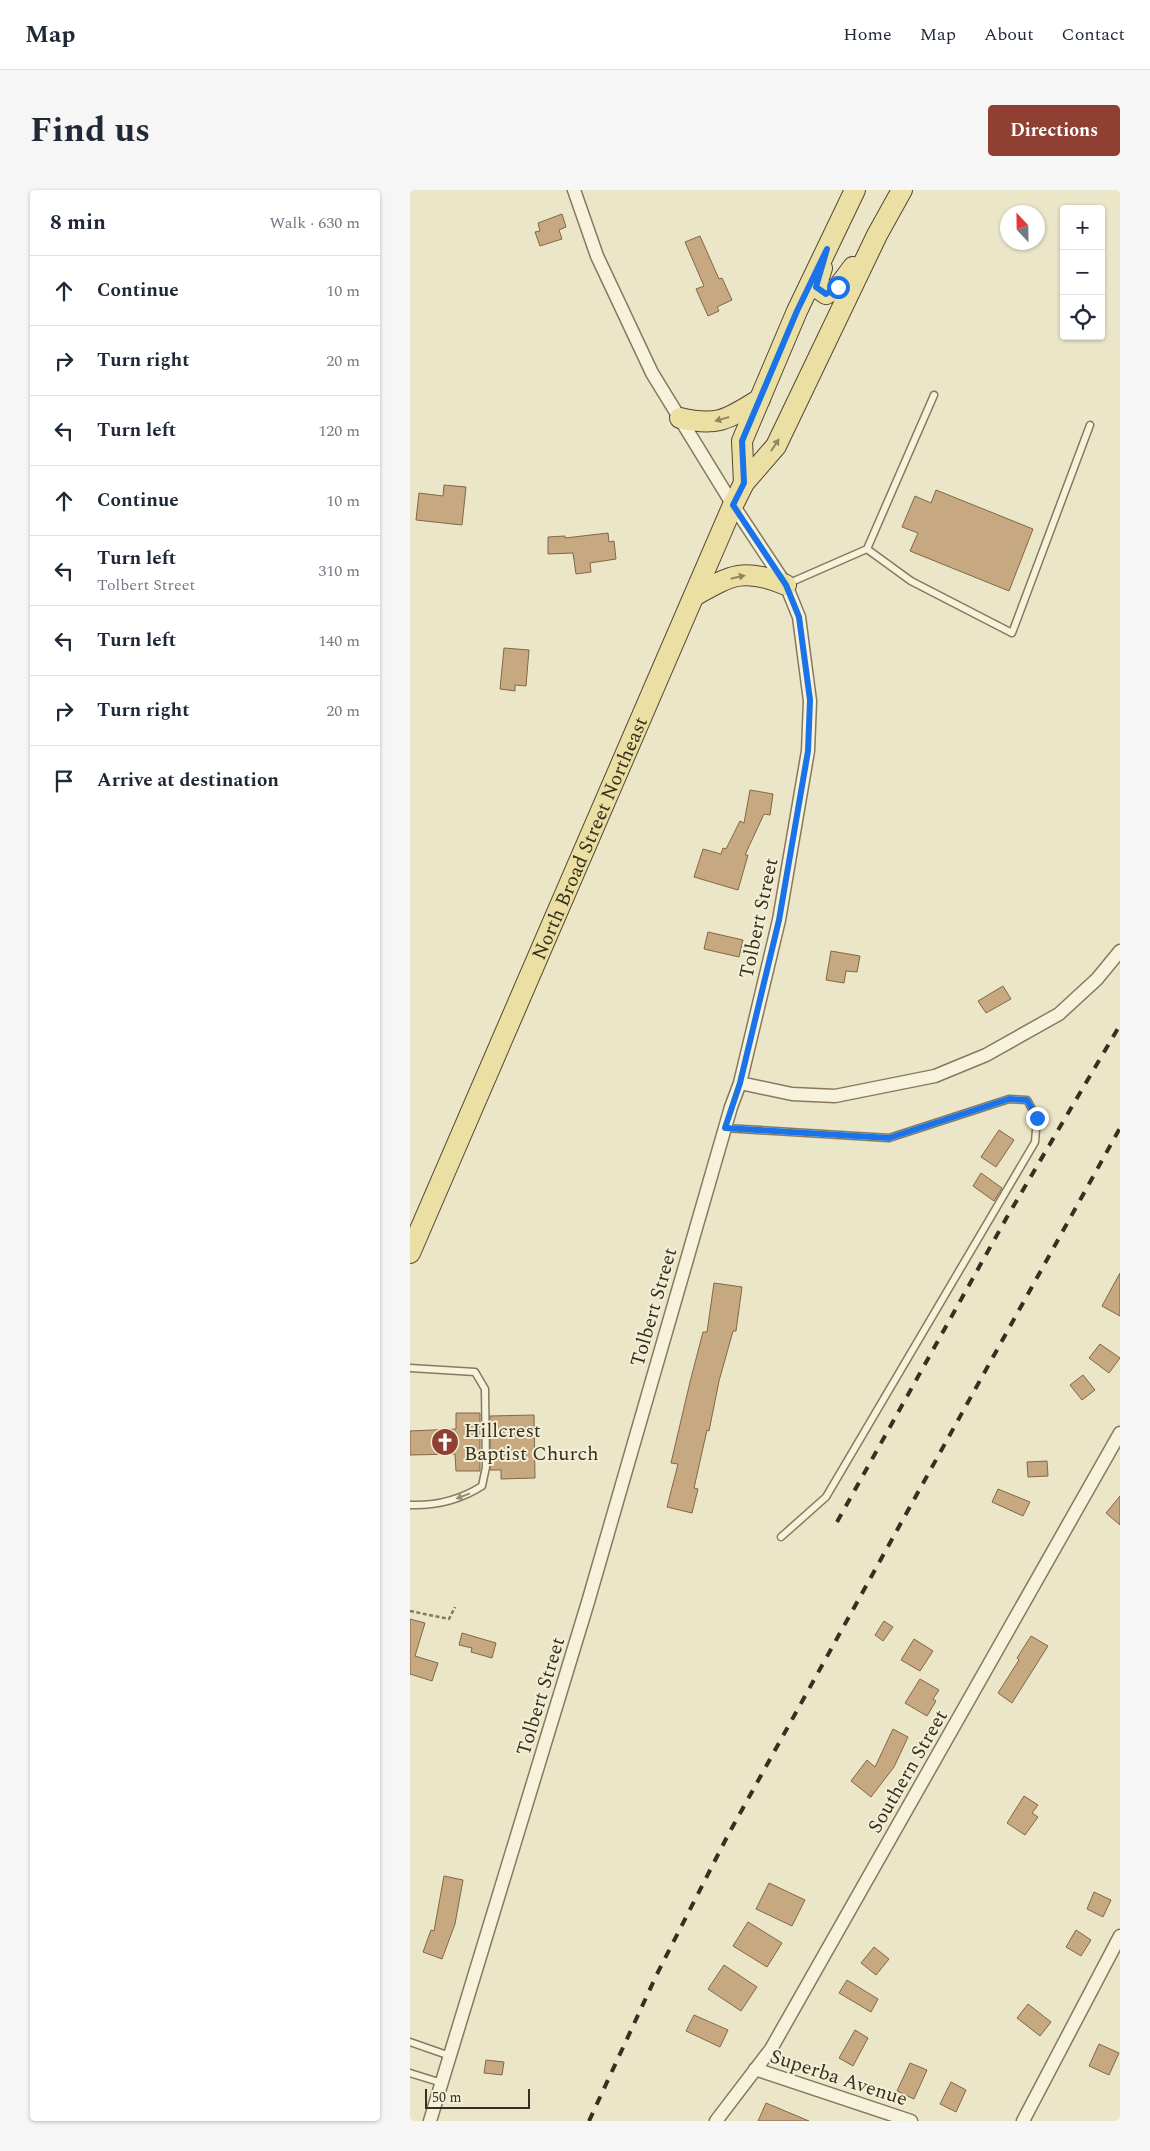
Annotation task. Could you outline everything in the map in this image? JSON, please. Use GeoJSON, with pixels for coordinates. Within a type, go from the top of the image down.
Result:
{"type":"FeatureCollection","features":[{"type":"Feature","properties":{"kind":"main road"},"geometry":{"type":"LineString","coordinates":[[744,483],[742,441],[855,190]]}},
{"type":"Feature","properties":{"kind":"main road"},"geometry":{"type":"LineString","coordinates":[[827,249],[816,287],[826,294],[838,287],[877,236],[901,194]]}},
{"type":"Feature","properties":{"kind":"main road","name":"North Broad Street Northeast"},"geometry":{"type":"LineString","coordinates":[[410,1253],[733,505],[744,483],[776,446],[877,236]]}},
{"type":"Feature","properties":{"kind":"main road"},"geometry":{"type":"LineString","coordinates":[[680,418],[703,423],[726,420],[760,399]]}},
{"type":"Feature","properties":{"kind":"main road"},"geometry":{"type":"LineString","coordinates":[[694,596],[719,582],[741,575],[763,575],[786,585]]}},
{"type":"Feature","properties":{"kind":"street","name":"Tolbert Street"},"geometry":{"type":"LineString","coordinates":[[430,2121],[588,1602],[725,1128],[740,1083],[779,920],[808,751],[810,700],[799,617],[786,585],[733,505],[652,373],[597,256],[574,190]]}},
{"type":"Feature","properties":{"kind":"street"},"geometry":{"type":"LineString","coordinates":[[740,1083],[792,1094],[835,1096],[935,1076],[986,1055],[1058,1014],[1097,979],[1120,951]]}},
{"type":"Feature","properties":{"kind":"street","name":"Southern Street"},"geometry":{"type":"LineString","coordinates":[[716,2121],[771,2049],[1120,1433]]}},
{"type":"Feature","properties":{"kind":"street"},"geometry":{"type":"LineString","coordinates":[[1023,2121],[1120,1936]]}},
{"type":"Feature","properties":{"kind":"street","name":"Superba Avenue"},"geometry":{"type":"LineString","coordinates":[[755,2069],[911,2121]]}},
{"type":"Feature","properties":{"kind":"lane"},"geometry":{"type":"LineString","coordinates":[[786,585],[867,549],[934,395]]}},
{"type":"Feature","properties":{"kind":"lane"},"geometry":{"type":"LineString","coordinates":[[867,549],[912,581],[1012,633],[1090,425]]}},
{"type":"Feature","properties":{"kind":"lane"},"geometry":{"type":"LineString","coordinates":[[725,1128],[889,1138],[1009,1099],[1027,1100],[1037,1118],[1035,1142],[826,1497],[780,1537]]}},
{"type":"Feature","properties":{"kind":"lane"},"geometry":{"type":"LineString","coordinates":[[410,1368],[475,1372],[485,1390],[486,1467],[482,1486],[467,1495],[432,1506],[410,1505]]}},
{"type":"Feature","properties":{"kind":"lane"},"geometry":{"type":"LineString","coordinates":[[410,2042],[450,2056]]}},
{"type":"Feature","properties":{"kind":"lane"},"geometry":{"type":"LineString","coordinates":[[410,2073],[442,2083]]}},
{"type":"Feature","properties":{"kind":"path"},"geometry":{"type":"LineString","coordinates":[[410,1611],[449,1619],[456,1607]]}},
{"type":"Feature","properties":{"kind":"building"},"geometry":{"type":"Polygon","coordinates":[[[562,214],[566,227],[559,230],[562,239],[540,246],[535,232],[540,231],[538,223],[562,214]]]}},
{"type":"Feature","properties":{"kind":"building"},"geometry":{"type":"Polygon","coordinates":[[[700,236],[719,279],[722,278],[732,300],[717,307],[719,311],[708,316],[696,289],[704,286],[685,242],[700,236]]]}},
{"type":"Feature","properties":{"kind":"building"},"geometry":{"type":"Polygon","coordinates":[[[444,485],[466,487],[462,525],[416,520],[419,493],[443,496],[444,485]]]}},
{"type":"Feature","properties":{"kind":"building"},"geometry":{"type":"Polygon","coordinates":[[[936,490],[1033,529],[1009,591],[910,551],[918,533],[902,527],[915,496],[931,503],[936,490]]]}},
{"type":"Feature","properties":{"kind":"building"},"geometry":{"type":"Polygon","coordinates":[[[608,533],[609,542],[614,541],[616,559],[590,563],[591,572],[576,574],[573,553],[548,554],[548,537],[565,536],[565,538],[608,533]]]}},
{"type":"Feature","properties":{"kind":"building"},"geometry":{"type":"Polygon","coordinates":[[[504,648],[529,650],[526,686],[515,685],[515,691],[500,689],[504,648]]]}},
{"type":"Feature","properties":{"kind":"building"},"geometry":{"type":"Polygon","coordinates":[[[750,790],[773,794],[770,815],[764,814],[745,855],[748,855],[738,890],[694,877],[703,849],[721,854],[723,848],[726,849],[740,821],[744,823],[750,790]]]}},
{"type":"Feature","properties":{"kind":"building"},"geometry":{"type":"Polygon","coordinates":[[[708,932],[743,940],[739,957],[704,949],[708,932]]]}},
{"type":"Feature","properties":{"kind":"building"},"geometry":{"type":"Polygon","coordinates":[[[831,951],[860,956],[857,972],[846,971],[844,983],[826,980],[831,951]]]}},
{"type":"Feature","properties":{"kind":"building"},"geometry":{"type":"Polygon","coordinates":[[[1003,986],[1011,999],[986,1013],[978,1001],[1003,986]]]}},
{"type":"Feature","properties":{"kind":"building"},"geometry":{"type":"Polygon","coordinates":[[[999,1130],[1014,1140],[996,1167],[981,1157],[999,1130]]]}},
{"type":"Feature","properties":{"kind":"building"},"geometry":{"type":"Polygon","coordinates":[[[981,1173],[1002,1188],[994,1201],[973,1186],[981,1173]]]}},
{"type":"Feature","properties":{"kind":"building"},"geometry":{"type":"Polygon","coordinates":[[[1120,1273],[1120,1316],[1102,1306],[1120,1273]]]}},
{"type":"Feature","properties":{"kind":"building"},"geometry":{"type":"Polygon","coordinates":[[[714,1283],[742,1287],[736,1331],[733,1331],[719,1381],[709,1431],[707,1430],[694,1488],[698,1489],[692,1513],[667,1507],[678,1464],[671,1463],[703,1332],[707,1332],[714,1283]]]}},
{"type":"Feature","properties":{"kind":"building"},"geometry":{"type":"Polygon","coordinates":[[[1100,1344],[1120,1358],[1109,1373],[1089,1358],[1100,1344]]]}},
{"type":"Feature","properties":{"kind":"building"},"geometry":{"type":"Polygon","coordinates":[[[1083,1375],[1095,1390],[1082,1400],[1070,1385],[1083,1375]]]}},
{"type":"Feature","properties":{"kind":"building","name":"Hillcrest Baptist Church"},"geometry":{"type":"Polygon","coordinates":[[[456,1413],[480,1413],[480,1471],[456,1471],[455,1454],[410,1455],[410,1431],[456,1429],[456,1413]]]}},
{"type":"Feature","properties":{"kind":"building"},"geometry":{"type":"Polygon","coordinates":[[[534,1415],[535,1478],[501,1479],[501,1470],[490,1470],[490,1416],[534,1415]]]}},
{"type":"Feature","properties":{"kind":"building"},"geometry":{"type":"Polygon","coordinates":[[[1047,1461],[1048,1476],[1028,1477],[1027,1462],[1047,1461]]]}},
{"type":"Feature","properties":{"kind":"building"},"geometry":{"type":"Polygon","coordinates":[[[998,1489],[1030,1502],[1023,1516],[992,1502],[998,1489]]]}},
{"type":"Feature","properties":{"kind":"building"},"geometry":{"type":"Polygon","coordinates":[[[1120,1496],[1120,1525],[1106,1513],[1120,1496]]]}},
{"type":"Feature","properties":{"kind":"building"},"geometry":{"type":"Polygon","coordinates":[[[410,1619],[425,1623],[415,1656],[438,1663],[432,1681],[410,1674],[410,1619]]]}},
{"type":"Feature","properties":{"kind":"building"},"geometry":{"type":"Polygon","coordinates":[[[884,1621],[893,1627],[883,1641],[875,1635],[884,1621]]]}},
{"type":"Feature","properties":{"kind":"building"},"geometry":{"type":"Polygon","coordinates":[[[462,1633],[496,1643],[492,1658],[471,1652],[472,1648],[459,1645],[462,1633]]]}},
{"type":"Feature","properties":{"kind":"building"},"geometry":{"type":"Polygon","coordinates":[[[1031,1636],[1048,1646],[1012,1703],[998,1693],[1019,1660],[1017,1658],[1031,1636]]]}},
{"type":"Feature","properties":{"kind":"building"},"geometry":{"type":"Polygon","coordinates":[[[914,1639],[933,1651],[920,1671],[901,1660],[914,1639]]]}},
{"type":"Feature","properties":{"kind":"building"},"geometry":{"type":"Polygon","coordinates":[[[920,1679],[939,1690],[933,1699],[936,1701],[927,1716],[905,1703],[920,1679]]]}},
{"type":"Feature","properties":{"kind":"building"},"geometry":{"type":"Polygon","coordinates":[[[893,1729],[908,1737],[894,1767],[871,1797],[851,1781],[867,1760],[875,1767],[893,1729]]]}},
{"type":"Feature","properties":{"kind":"building"},"geometry":{"type":"Polygon","coordinates":[[[1024,1796],[1038,1805],[1032,1813],[1038,1817],[1025,1835],[1007,1823],[1024,1796]]]}},
{"type":"Feature","properties":{"kind":"building"},"geometry":{"type":"Polygon","coordinates":[[[444,1876],[463,1880],[455,1924],[442,1959],[423,1952],[431,1930],[434,1931],[444,1876]]]}},
{"type":"Feature","properties":{"kind":"building"},"geometry":{"type":"Polygon","coordinates":[[[769,1883],[805,1900],[792,1926],[756,1909],[769,1883]]]}},
{"type":"Feature","properties":{"kind":"building"},"geometry":{"type":"Polygon","coordinates":[[[1094,1892],[1111,1900],[1103,1917],[1087,1909],[1094,1892]]]}},
{"type":"Feature","properties":{"kind":"building"},"geometry":{"type":"Polygon","coordinates":[[[748,1922],[782,1943],[767,1967],[733,1946],[748,1922]]]}},
{"type":"Feature","properties":{"kind":"building"},"geometry":{"type":"Polygon","coordinates":[[[1076,1930],[1091,1940],[1081,1956],[1066,1947],[1076,1930]]]}},
{"type":"Feature","properties":{"kind":"building"},"geometry":{"type":"Polygon","coordinates":[[[874,1947],[889,1959],[876,1975],[861,1963],[874,1947]]]}},
{"type":"Feature","properties":{"kind":"building"},"geometry":{"type":"Polygon","coordinates":[[[724,1965],[757,1987],[741,2011],[708,1989],[724,1965]]]}},
{"type":"Feature","properties":{"kind":"building"},"geometry":{"type":"Polygon","coordinates":[[[847,1980],[878,1999],[871,2012],[839,1993],[847,1980]]]}},
{"type":"Feature","properties":{"kind":"building"},"geometry":{"type":"Polygon","coordinates":[[[1028,2004],[1051,2022],[1040,2036],[1017,2018],[1028,2004]]]}},
{"type":"Feature","properties":{"kind":"building"},"geometry":{"type":"Polygon","coordinates":[[[694,2015],[728,2030],[720,2047],[686,2031],[694,2015]]]}},
{"type":"Feature","properties":{"kind":"building"},"geometry":{"type":"Polygon","coordinates":[[[855,2030],[868,2038],[853,2066],[839,2058],[855,2030]]]}},
{"type":"Feature","properties":{"kind":"building"},"geometry":{"type":"Polygon","coordinates":[[[1099,2044],[1119,2053],[1109,2075],[1089,2066],[1099,2044]]]}},
{"type":"Feature","properties":{"kind":"building"},"geometry":{"type":"Polygon","coordinates":[[[486,2060],[504,2062],[502,2075],[484,2073],[486,2060]]]}},
{"type":"Feature","properties":{"kind":"building"},"geometry":{"type":"Polygon","coordinates":[[[910,2063],[927,2070],[914,2099],[897,2091],[910,2063]]]}},
{"type":"Feature","properties":{"kind":"building"},"geometry":{"type":"Polygon","coordinates":[[[951,2082],[966,2090],[956,2112],[940,2104],[951,2082]]]}},
{"type":"Feature","properties":{"kind":"building"},"geometry":{"type":"Polygon","coordinates":[[[766,2103],[809,2121],[758,2121],[766,2103]]]}},
{"type":"Feature","properties":{"kind":"railway"},"geometry":{"type":"LineString","coordinates":[[837,1522],[1007,1217],[1120,1025]]}},
{"type":"Feature","properties":{"kind":"railway"},"geometry":{"type":"LineString","coordinates":[[589,2121],[657,1974],[728,1835],[1120,1128]]}},
{"type":"Feature","properties":{"kind":"place","name":"Hillcrest Baptist Church"},"geometry":{"type":"Point","coordinates":[445,1442]}},
{"type":"Feature","properties":{"kind":"route"},"geometry":{"type":"LineString","coordinates":[[838,287],[826,294],[816,287],[827,249],[797,311],[742,441],[744,483],[733,505],[786,585],[799,617],[810,700],[808,751],[779,920],[740,1083],[725,1128],[889,1138],[1009,1099],[1027,1100],[1037,1118]]}}]}
